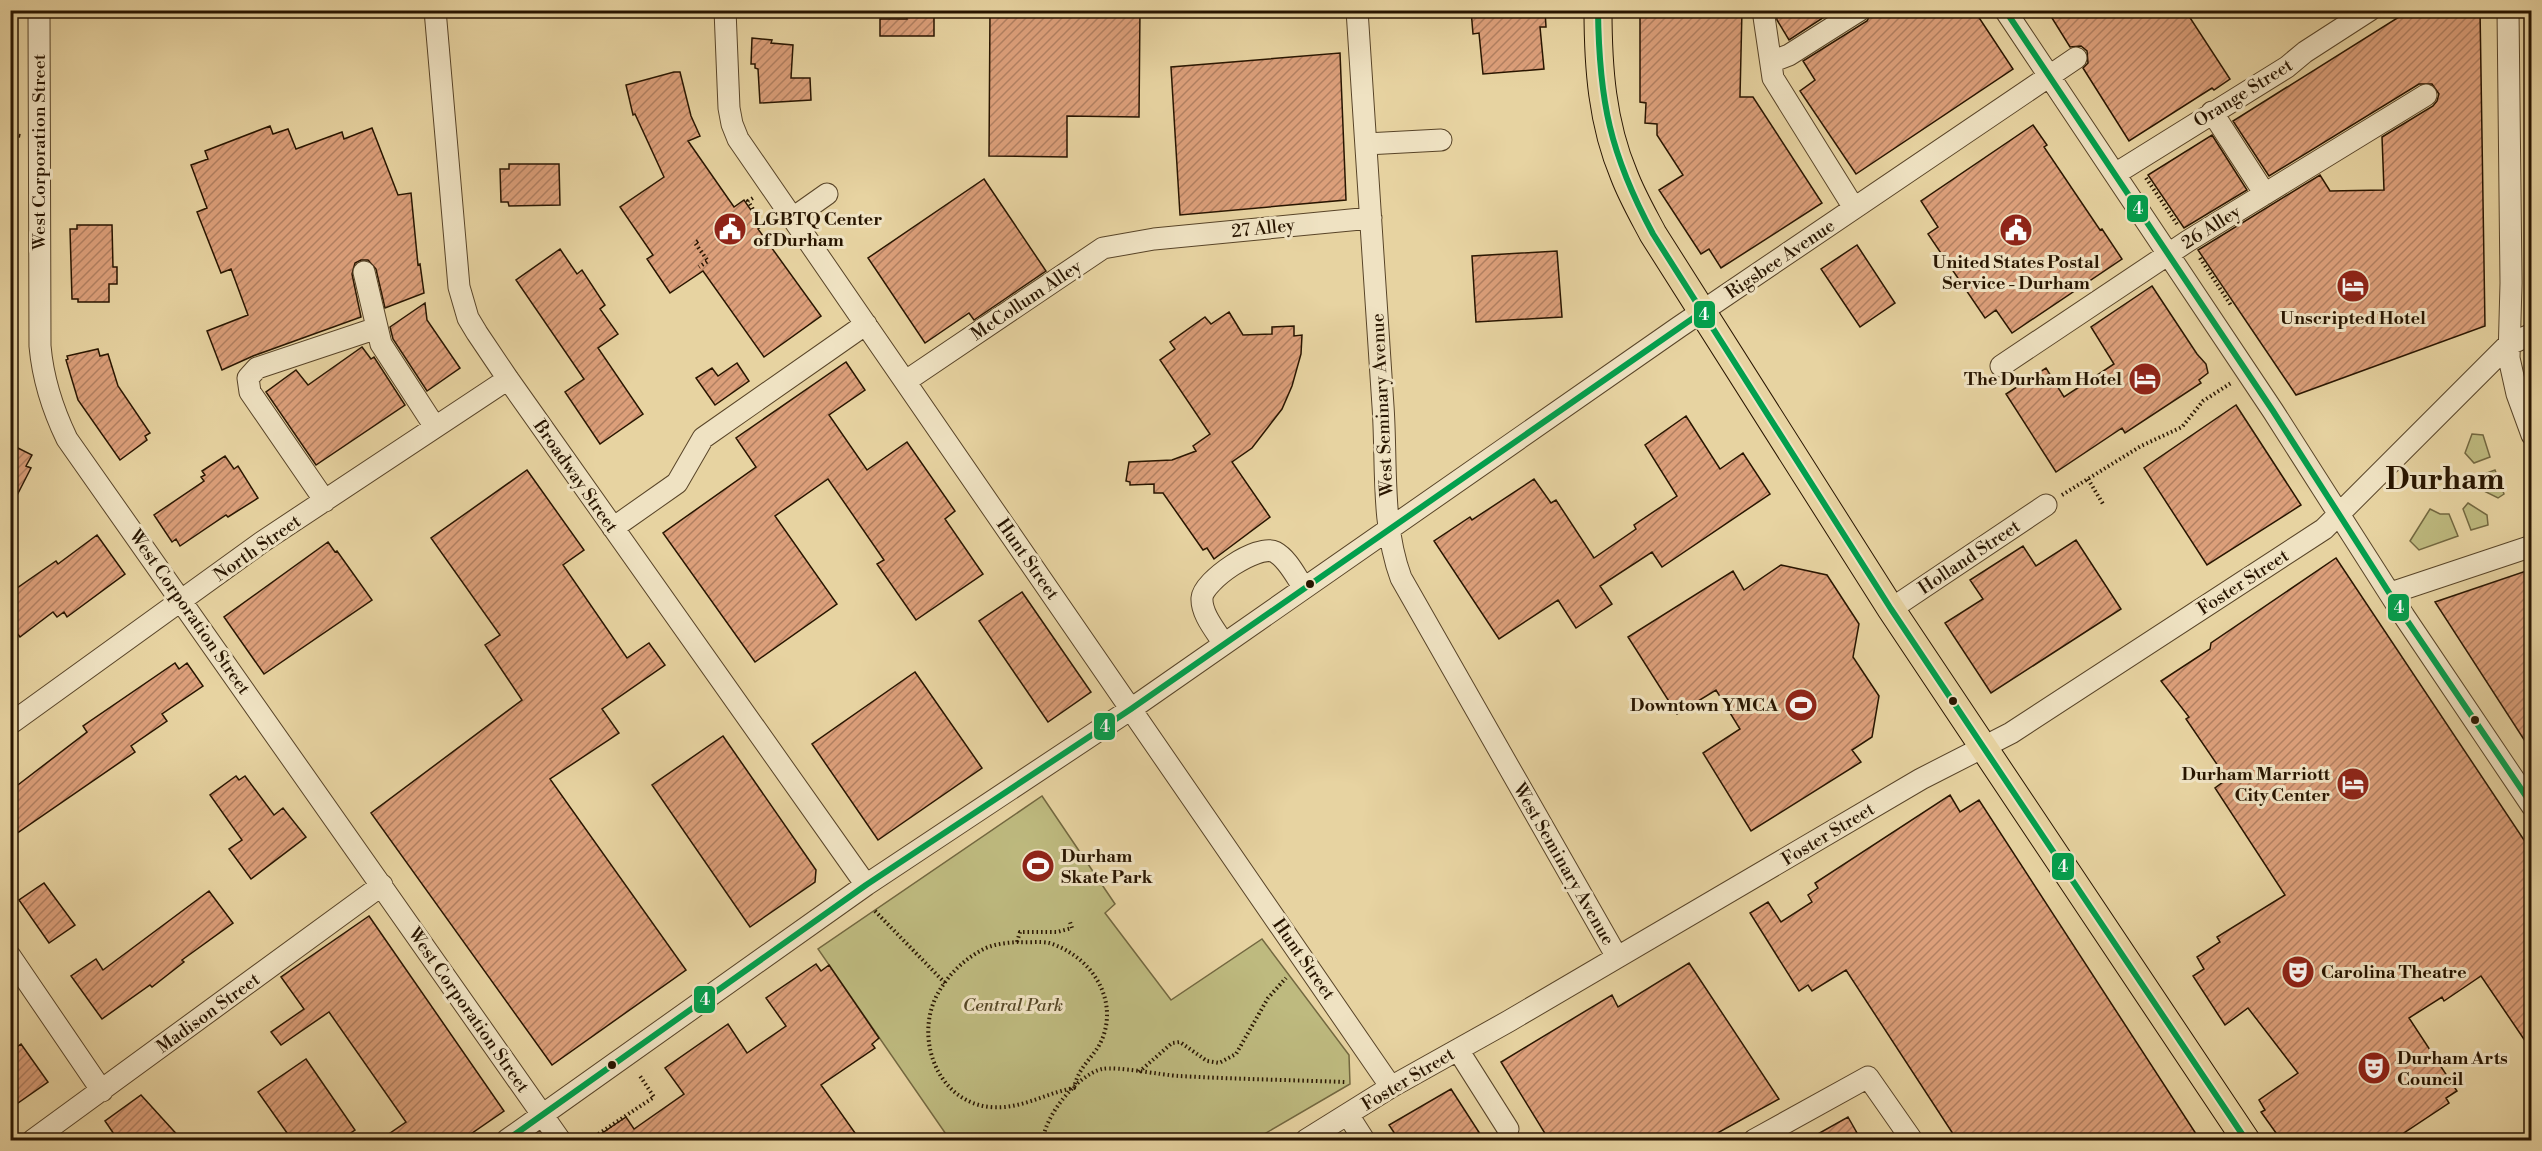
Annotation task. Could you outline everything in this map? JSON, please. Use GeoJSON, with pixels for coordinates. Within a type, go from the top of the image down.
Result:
{"type":"FeatureCollection","features":[{"type":"Feature","properties":{"kind":"main road"},"geometry":{"type":"LineString","coordinates":[[1598,10],[1599,67],[1606,118],[1623,172],[1653,234],[1892,609],[2246,1140]]}},
{"type":"Feature","properties":{"kind":"street","name":"West Corporation Street"},"geometry":{"type":"LineString","coordinates":[[39,10],[42,371],[54,413],[67,439],[560,1140]]}},
{"type":"Feature","properties":{"kind":"street","name":"Broadway Street"},"geometry":{"type":"LineString","coordinates":[[435,10],[459,287],[468,318],[508,379],[866,885]]}},
{"type":"Feature","properties":{"kind":"street","name":"Hunt Street"},"geometry":{"type":"LineString","coordinates":[[725,10],[729,108],[734,131],[1391,1087]]}},
{"type":"Feature","properties":{"kind":"street","name":"West Seminary Avenue"},"geometry":{"type":"LineString","coordinates":[[1357,10],[1390,528],[1396,564],[1401,578],[1617,957]]}},
{"type":"Feature","properties":{"kind":"street"},"geometry":{"type":"LineString","coordinates":[[1763,10],[1773,78],[1854,208]]}},
{"type":"Feature","properties":{"kind":"street"},"geometry":{"type":"LineString","coordinates":[[1771,62],[1789,55],[1860,10]]}},
{"type":"Feature","properties":{"kind":"street"},"geometry":{"type":"LineString","coordinates":[[2005,10],[2169,254],[2532,806]]}},
{"type":"Feature","properties":{"kind":"street","name":"Orange Street"},"geometry":{"type":"LineString","coordinates":[[2115,174],[2287,67],[2304,52],[2370,10]]}},
{"type":"Feature","properties":{"kind":"street"},"geometry":{"type":"LineString","coordinates":[[2508,10],[2511,283],[2508,345],[2515,385],[2532,435]]}},
{"type":"Feature","properties":{"kind":"street","name":"Rigsbee Avenue"},"geometry":{"type":"LineString","coordinates":[[507,1140],[866,885],[1131,709],[1702,312],[2076,58]]}},
{"type":"Feature","properties":{"kind":"street","name":"26 Alley"},"geometry":{"type":"LineString","coordinates":[[2001,366],[2188,241],[2426,95]]}},
{"type":"Feature","properties":{"kind":"street"},"geometry":{"type":"LineString","coordinates":[[2212,112],[2265,194]]}},
{"type":"Feature","properties":{"kind":"street"},"geometry":{"type":"LineString","coordinates":[[1366,144],[1441,140]]}},
{"type":"Feature","properties":{"kind":"street"},"geometry":{"type":"LineString","coordinates":[[793,218],[827,194]]}},
{"type":"Feature","properties":{"kind":"street","name":"27 Alley"},"geometry":{"type":"LineString","coordinates":[[1154,239],[1371,218]]}},
{"type":"Feature","properties":{"kind":"street","name":"McCollum Alley"},"geometry":{"type":"LineString","coordinates":[[906,381],[1103,249],[1154,239]]}},
{"type":"Feature","properties":{"kind":"street"},"geometry":{"type":"LineString","coordinates":[[364,272],[381,344],[435,427]]}},
{"type":"Feature","properties":{"kind":"street"},"geometry":{"type":"LineString","coordinates":[[613,528],[677,483],[703,438],[866,324]]}},
{"type":"Feature","properties":{"kind":"street"},"geometry":{"type":"LineString","coordinates":[[325,501],[250,392],[248,378],[257,368],[377,328]]}},
{"type":"Feature","properties":{"kind":"street"},"geometry":{"type":"LineString","coordinates":[[2508,345],[2532,334]]}},
{"type":"Feature","properties":{"kind":"street","name":"Foster Street"},"geometry":{"type":"LineString","coordinates":[[1306,1140],[1391,1087],[1921,779],[2021,727],[2314,536],[2340,513],[2508,345]]}},
{"type":"Feature","properties":{"kind":"street","name":"North Street"},"geometry":{"type":"LineString","coordinates":[[10,724],[182,600],[508,379]]}},
{"type":"Feature","properties":{"kind":"street","name":"Holland Street"},"geometry":{"type":"LineString","coordinates":[[1892,609],[2046,505]]}},
{"type":"Feature","properties":{"kind":"street"},"geometry":{"type":"LineString","coordinates":[[2391,593],[2532,546]]}},
{"type":"Feature","properties":{"kind":"street"},"geometry":{"type":"LineString","coordinates":[[1224,644],[1201,601],[1203,594],[1214,581],[1246,557],[1260,550],[1276,552],[1284,558],[1304,588]]}},
{"type":"Feature","properties":{"kind":"street","name":"Madison Street"},"geometry":{"type":"LineString","coordinates":[[33,1140],[382,885]]}},
{"type":"Feature","properties":{"kind":"street"},"geometry":{"type":"LineString","coordinates":[[10,956],[102,1091]]}},
{"type":"Feature","properties":{"kind":"street"},"geometry":{"type":"LineString","coordinates":[[1458,1050],[1508,1129]]}},
{"type":"Feature","properties":{"kind":"street"},"geometry":{"type":"LineString","coordinates":[[1754,1140],[1868,1077],[1912,1140]]}},
{"type":"Feature","properties":{"kind":"street"},"geometry":{"type":"LineString","coordinates":[[1348,1115],[1364,1140]]}},
{"type":"Feature","properties":{"kind":"path"},"geometry":{"type":"LineString","coordinates":[[2142,172],[2233,308]]}},
{"type":"Feature","properties":{"kind":"path"},"geometry":{"type":"LineString","coordinates":[[752,198],[748,201],[754,211],[752,212]]}},
{"type":"Feature","properties":{"kind":"path"},"geometry":{"type":"LineString","coordinates":[[698,242],[695,243],[708,261],[699,267]]}},
{"type":"Feature","properties":{"kind":"path"},"geometry":{"type":"LineString","coordinates":[[2046,505],[2141,446],[2182,427],[2203,401],[2246,372]]}},
{"type":"Feature","properties":{"kind":"path"},"geometry":{"type":"LineString","coordinates":[[2088,479],[2103,504]]}},
{"type":"Feature","properties":{"kind":"path"},"geometry":{"type":"LineString","coordinates":[[875,911],[945,983]]}},
{"type":"Feature","properties":{"kind":"path"},"geometry":{"type":"LineString","coordinates":[[1017,942],[1020,932],[1057,932],[1072,928],[1070,922]]}},
{"type":"Feature","properties":{"kind":"path"},"geometry":{"type":"LineString","coordinates":[[1017,942],[1048,943],[1088,967],[1103,990],[1107,1007],[1102,1037],[1095,1052],[1077,1073],[1074,1088],[1052,1092],[1039,1099],[1007,1107],[976,1105],[961,1098],[948,1087],[938,1073],[928,1035],[932,1008],[954,970],[982,950],[997,944],[1017,942]]}},
{"type":"Feature","properties":{"kind":"path"},"geometry":{"type":"LineString","coordinates":[[1139,1072],[1172,1043],[1180,1042],[1207,1061],[1220,1063],[1236,1054],[1268,998],[1286,978]]}},
{"type":"Feature","properties":{"kind":"path"},"geometry":{"type":"LineString","coordinates":[[1043,1140],[1044,1129],[1054,1109],[1086,1077],[1104,1069],[1178,1076],[1345,1082]]}},
{"type":"Feature","properties":{"kind":"path"},"geometry":{"type":"LineString","coordinates":[[591,1138],[654,1097],[640,1076]]}},
{"type":"Feature","properties":{"kind":"green space"},"geometry":{"type":"Polygon","coordinates":[[[2472,434],[2483,435],[2490,457],[2474,463],[2465,453],[2472,434]]]}},
{"type":"Feature","properties":{"kind":"green space"},"geometry":{"type":"Polygon","coordinates":[[[2495,470],[2504,494],[2498,498],[2478,488],[2479,476],[2495,470]]]}},
{"type":"Feature","properties":{"kind":"green space"},"geometry":{"type":"Polygon","coordinates":[[[2468,503],[2487,515],[2488,525],[2471,530],[2463,509],[2468,503]]]}},
{"type":"Feature","properties":{"kind":"green space"},"geometry":{"type":"Polygon","coordinates":[[[2430,509],[2440,514],[2449,514],[2458,536],[2419,550],[2410,541],[2430,509]]]}},
{"type":"Feature","properties":{"kind":"green space","name":"Central Park"},"geometry":{"type":"Polygon","coordinates":[[[1042,796],[1115,904],[1105,913],[1171,1000],[1262,939],[1349,1055],[1350,1084],[1254,1140],[950,1140],[818,949],[1042,796]]]}},
{"type":"Feature","properties":{"kind":"building"},"geometry":{"type":"Polygon","coordinates":[[[990,10],[1140,10],[1139,117],[1067,116],[1067,157],[989,156],[990,10]]]}},
{"type":"Feature","properties":{"kind":"building"},"geometry":{"type":"Polygon","coordinates":[[[1471,10],[1545,10],[1546,27],[1540,27],[1544,69],[1483,74],[1479,33],[1473,34],[1471,10]]]}},
{"type":"Feature","properties":{"kind":"building"},"geometry":{"type":"Polygon","coordinates":[[[1640,10],[1742,10],[1740,97],[1753,97],[1822,203],[1721,268],[1709,249],[1701,254],[1659,190],[1683,175],[1657,135],[1657,124],[1645,123],[1646,103],[1640,102],[1640,10]]]}},
{"type":"Feature","properties":{"kind":"building"},"geometry":{"type":"Polygon","coordinates":[[[1776,10],[1835,10],[1789,40],[1777,20],[1776,10]]]}},
{"type":"Feature","properties":{"kind":"building"},"geometry":{"type":"Polygon","coordinates":[[[1873,10],[1974,10],[2013,69],[1856,174],[1800,91],[1815,80],[1803,61],[1867,21],[1873,10]]]}},
{"type":"Feature","properties":{"kind":"building"},"geometry":{"type":"Polygon","coordinates":[[[2047,10],[2185,10],[2230,79],[2129,141],[2083,68],[2088,63],[2087,51],[2081,46],[2070,47],[2047,10]]]}},
{"type":"Feature","properties":{"kind":"building","name":"Unscripted Hotel"},"geometry":{"type":"Polygon","coordinates":[[[2410,10],[2480,10],[2485,326],[2296,395],[2198,250],[2320,175],[2330,191],[2384,190],[2382,137],[2433,106],[2439,94],[2432,84],[2419,84],[2269,176],[2233,121],[2410,10]]]}},
{"type":"Feature","properties":{"kind":"building"},"geometry":{"type":"Polygon","coordinates":[[[907,13],[934,13],[934,36],[880,36],[880,19],[907,19],[907,13]]]}},
{"type":"Feature","properties":{"kind":"building"},"geometry":{"type":"Polygon","coordinates":[[[752,38],[793,45],[791,78],[810,78],[811,100],[760,103],[758,69],[755,68],[755,64],[751,64],[752,38]]]}},
{"type":"Feature","properties":{"kind":"building"},"geometry":{"type":"Polygon","coordinates":[[[1340,53],[1346,200],[1180,215],[1171,67],[1340,53]]]}},
{"type":"Feature","properties":{"kind":"building"},"geometry":{"type":"Polygon","coordinates":[[[680,72],[691,116],[700,136],[688,141],[734,207],[744,200],[762,226],[758,229],[821,316],[764,357],[703,271],[670,293],[647,259],[653,255],[620,207],[664,177],[635,114],[633,115],[626,85],[680,72]]]}},
{"type":"Feature","properties":{"kind":"building","name":"United States Postal Service - Durham"},"geometry":{"type":"Polygon","coordinates":[[[2033,125],[2047,145],[2044,147],[2122,259],[2012,333],[1996,310],[1985,318],[1928,234],[1938,227],[1921,201],[2033,125]]]}},
{"type":"Feature","properties":{"kind":"building"},"geometry":{"type":"Polygon","coordinates":[[[270,126],[273,134],[288,129],[296,149],[342,132],[344,139],[372,128],[398,195],[411,193],[418,265],[420,264],[424,293],[385,308],[376,269],[368,260],[361,260],[355,263],[352,274],[361,317],[253,356],[222,370],[207,331],[248,315],[231,269],[221,273],[197,212],[207,208],[191,165],[208,159],[205,151],[270,126]]]}},
{"type":"Feature","properties":{"kind":"building"},"geometry":{"type":"Polygon","coordinates":[[[2212,135],[2247,190],[2184,228],[2148,175],[2212,135]]]}},
{"type":"Feature","properties":{"kind":"building"},"geometry":{"type":"Polygon","coordinates":[[[509,164],[559,164],[560,205],[509,206],[508,202],[501,202],[500,169],[509,169],[509,164]]]}},
{"type":"Feature","properties":{"kind":"building"},"geometry":{"type":"Polygon","coordinates":[[[984,179],[1046,271],[974,320],[969,313],[925,343],[868,258],[984,179]]]}},
{"type":"Feature","properties":{"kind":"building"},"geometry":{"type":"Polygon","coordinates":[[[77,225],[112,225],[113,267],[117,267],[117,284],[109,284],[109,302],[78,302],[78,299],[72,299],[70,229],[77,229],[77,225]]]}},
{"type":"Feature","properties":{"kind":"building"},"geometry":{"type":"Polygon","coordinates":[[[1857,245],[1895,303],[1860,327],[1821,269],[1857,245]]]}},
{"type":"Feature","properties":{"kind":"building"},"geometry":{"type":"Polygon","coordinates":[[[560,249],[577,274],[582,270],[605,305],[600,309],[618,334],[598,348],[643,414],[600,444],[565,392],[584,379],[516,280],[560,249]]]}},
{"type":"Feature","properties":{"kind":"building"},"geometry":{"type":"Polygon","coordinates":[[[1557,251],[1562,317],[1476,322],[1472,256],[1557,251]]]}},
{"type":"Feature","properties":{"kind":"building"},"geometry":{"type":"Polygon","coordinates":[[[2152,286],[2206,364],[2208,373],[2199,380],[2201,383],[2125,433],[2122,428],[2056,472],[2006,394],[2046,368],[2064,397],[2114,364],[2091,327],[2152,286]]]}},
{"type":"Feature","properties":{"kind":"building"},"geometry":{"type":"Polygon","coordinates":[[[425,303],[427,320],[460,368],[427,391],[393,339],[390,327],[425,303]]]}},
{"type":"Feature","properties":{"kind":"building"},"geometry":{"type":"Polygon","coordinates":[[[1229,312],[1243,335],[1272,334],[1272,327],[1294,326],[1294,336],[1302,335],[1301,354],[1292,386],[1282,409],[1252,448],[1232,462],[1270,517],[1214,559],[1207,548],[1203,550],[1163,493],[1154,493],[1154,484],[1130,485],[1130,482],[1126,481],[1129,462],[1172,460],[1196,451],[1193,446],[1210,434],[1160,360],[1175,349],[1170,342],[1205,317],[1211,324],[1229,312]]]}},
{"type":"Feature","properties":{"kind":"building"},"geometry":{"type":"Polygon","coordinates":[[[362,347],[371,359],[374,357],[405,405],[316,465],[266,392],[296,370],[308,385],[362,347]]]}},
{"type":"Feature","properties":{"kind":"building"},"geometry":{"type":"Polygon","coordinates":[[[98,349],[100,356],[108,354],[118,386],[150,433],[145,436],[147,440],[120,460],[78,400],[66,360],[67,356],[98,349]]]}},
{"type":"Feature","properties":{"kind":"building"},"geometry":{"type":"Polygon","coordinates":[[[846,362],[865,390],[829,415],[867,470],[907,442],[955,511],[945,519],[983,574],[916,620],[877,564],[884,560],[828,479],[775,516],[837,604],[755,662],[663,533],[756,467],[736,438],[846,362]]]}},
{"type":"Feature","properties":{"kind":"building"},"geometry":{"type":"Polygon","coordinates":[[[737,363],[749,381],[715,405],[696,378],[712,368],[718,376],[737,363]]]}},
{"type":"Feature","properties":{"kind":"building"},"geometry":{"type":"Polygon","coordinates":[[[2236,405],[2301,505],[2207,565],[2144,468],[2236,405]]]}},
{"type":"Feature","properties":{"kind":"building"},"geometry":{"type":"Polygon","coordinates":[[[1686,416],[1720,469],[1743,453],[1770,494],[1662,567],[1652,552],[1600,586],[1612,604],[1576,628],[1558,600],[1499,639],[1434,541],[1470,517],[1472,520],[1534,479],[1551,503],[1556,500],[1594,558],[1636,529],[1634,525],[1677,496],[1645,445],[1686,416]]]}},
{"type":"Feature","properties":{"kind":"building"},"geometry":{"type":"Polygon","coordinates":[[[10,444],[32,455],[26,466],[31,468],[10,509],[10,444]]]}},
{"type":"Feature","properties":{"kind":"building"},"geometry":{"type":"Polygon","coordinates":[[[225,456],[234,469],[238,466],[258,498],[228,517],[226,515],[180,546],[176,539],[172,542],[154,515],[204,481],[201,477],[205,475],[202,471],[225,456]]]}},
{"type":"Feature","properties":{"kind":"building"},"geometry":{"type":"Polygon","coordinates":[[[527,470],[584,550],[563,565],[627,658],[649,643],[665,665],[602,709],[619,733],[550,779],[686,970],[552,1065],[371,813],[522,700],[485,645],[500,635],[431,538],[527,470]]]}},
{"type":"Feature","properties":{"kind":"building"},"geometry":{"type":"Polygon","coordinates":[[[97,535],[125,574],[67,617],[64,612],[57,617],[53,612],[20,637],[10,624],[10,593],[56,561],[58,564],[97,535]]]}},
{"type":"Feature","properties":{"kind":"building"},"geometry":{"type":"Polygon","coordinates":[[[2076,540],[2121,609],[1991,693],[1945,623],[1983,599],[1970,580],[2023,546],[2036,566],[2076,540]]]}},
{"type":"Feature","properties":{"kind":"building"},"geometry":{"type":"Polygon","coordinates":[[[328,542],[372,600],[264,674],[224,617],[328,542]]]}},
{"type":"Feature","properties":{"kind":"building","name":"Durham Marriott City Center"},"geometry":{"type":"Polygon","coordinates":[[[2336,558],[2532,852],[2532,1051],[2481,976],[2444,1001],[2442,997],[2409,1018],[2457,1091],[2446,1098],[2449,1103],[2404,1133],[2409,1140],[2281,1140],[2261,1112],[2265,1110],[2259,1100],[2298,1073],[2248,1008],[2225,1025],[2193,976],[2204,969],[2197,957],[2220,942],[2217,937],[2285,895],[2215,788],[2227,779],[2186,719],[2189,717],[2161,681],[2210,649],[2211,643],[2336,558]]]}},
{"type":"Feature","properties":{"kind":"building","name":"Downtown YMCA"},"geometry":{"type":"Polygon","coordinates":[[[1781,565],[1827,575],[1859,624],[1853,657],[1879,696],[1872,737],[1852,750],[1861,762],[1751,831],[1703,753],[1740,729],[1716,690],[1677,714],[1628,637],[1733,571],[1744,590],[1781,565]]]}},
{"type":"Feature","properties":{"kind":"building"},"geometry":{"type":"Polygon","coordinates":[[[2532,569],[2532,752],[2435,602],[2532,569]]]}},
{"type":"Feature","properties":{"kind":"building"},"geometry":{"type":"Polygon","coordinates":[[[1022,592],[1091,692],[1048,722],[979,621],[1022,592]]]}},
{"type":"Feature","properties":{"kind":"building"},"geometry":{"type":"Polygon","coordinates":[[[175,663],[179,669],[187,663],[203,686],[162,714],[167,721],[131,746],[135,752],[10,838],[10,791],[87,732],[83,726],[175,663]]]}},
{"type":"Feature","properties":{"kind":"building"},"geometry":{"type":"Polygon","coordinates":[[[915,672],[982,768],[878,840],[812,744],[915,672]]]}},
{"type":"Feature","properties":{"kind":"building"},"geometry":{"type":"Polygon","coordinates":[[[723,736],[816,870],[815,882],[750,927],[652,785],[723,736]]]}},
{"type":"Feature","properties":{"kind":"building"},"geometry":{"type":"Polygon","coordinates":[[[236,776],[239,780],[245,776],[274,815],[283,808],[306,837],[251,879],[229,849],[242,840],[210,795],[236,776]]]}},
{"type":"Feature","properties":{"kind":"building"},"geometry":{"type":"Polygon","coordinates":[[[1950,795],[1960,812],[1979,800],[2200,1140],[1957,1140],[1846,970],[1812,991],[1808,985],[1799,991],[1750,913],[1768,902],[1781,922],[1812,902],[1808,895],[1818,888],[1815,883],[1950,795]]]}},
{"type":"Feature","properties":{"kind":"building"},"geometry":{"type":"Polygon","coordinates":[[[44,883],[75,925],[49,943],[19,900],[44,883]]]}},
{"type":"Feature","properties":{"kind":"building"},"geometry":{"type":"Polygon","coordinates":[[[209,891],[233,923],[182,960],[184,962],[152,987],[150,985],[102,1019],[71,976],[96,959],[103,970],[209,891]]]}},
{"type":"Feature","properties":{"kind":"building"},"geometry":{"type":"Polygon","coordinates":[[[369,916],[504,1111],[462,1140],[380,1140],[406,1122],[329,1012],[281,1045],[271,1032],[304,1009],[281,977],[369,916]]]}},
{"type":"Feature","properties":{"kind":"building"},"geometry":{"type":"Polygon","coordinates":[[[1689,963],[1779,1099],[1705,1140],[1549,1140],[1501,1062],[1612,995],[1618,1007],[1689,963]]]}},
{"type":"Feature","properties":{"kind":"building"},"geometry":{"type":"Polygon","coordinates":[[[816,964],[821,971],[829,965],[879,1038],[872,1044],[875,1048],[821,1085],[860,1140],[592,1140],[626,1117],[634,1129],[684,1094],[665,1068],[728,1024],[747,1053],[786,1026],[766,998],[816,964]]]}},
{"type":"Feature","properties":{"kind":"building"},"geometry":{"type":"Polygon","coordinates":[[[21,1044],[48,1082],[18,1103],[10,1093],[10,1052],[21,1044]]]}},
{"type":"Feature","properties":{"kind":"building"},"geometry":{"type":"Polygon","coordinates":[[[306,1059],[355,1130],[340,1140],[292,1140],[258,1092],[306,1059]]]}},
{"type":"Feature","properties":{"kind":"building"},"geometry":{"type":"Polygon","coordinates":[[[1451,1089],[1484,1140],[1399,1140],[1389,1125],[1451,1089]]]}},
{"type":"Feature","properties":{"kind":"building"},"geometry":{"type":"Polygon","coordinates":[[[141,1095],[182,1140],[118,1140],[105,1121],[141,1095]]]}},
{"type":"Feature","properties":{"kind":"building"},"geometry":{"type":"Polygon","coordinates":[[[1848,1117],[1861,1140],[1807,1140],[1848,1117]]]}},
{"type":"Feature","properties":{"kind":"transit line","name":"4"},"geometry":{"type":"LineString","coordinates":[[1598,10],[1601,72],[1610,126],[1626,178],[1653,234],[1891,609],[2246,1140]]}},
{"type":"Feature","properties":{"kind":"transit line","name":"4"},"geometry":{"type":"LineString","coordinates":[[2005,10],[2273,411],[2404,616],[2532,805]]}},
{"type":"Feature","properties":{"kind":"transit line","name":"4"},"geometry":{"type":"LineString","coordinates":[[507,1140],[866,885],[1131,709],[1702,312]]}},
{"type":"Feature","properties":{"kind":"place","name":"LGBTQ Center of Durham"},"geometry":{"type":"Point","coordinates":[730,229]}},
{"type":"Feature","properties":{"kind":"place","name":"United States Postal Service - Durham"},"geometry":{"type":"Point","coordinates":[2016,230]}},
{"type":"Feature","properties":{"kind":"place","name":"Unscripted Hotel"},"geometry":{"type":"Point","coordinates":[2353,286]}},
{"type":"Feature","properties":{"kind":"place","name":"The Durham Hotel"},"geometry":{"type":"Point","coordinates":[2145,379]}},
{"type":"Feature","properties":{"kind":"place","name":"Downtown YMCA"},"geometry":{"type":"Point","coordinates":[1801,705]}},
{"type":"Feature","properties":{"kind":"place","name":"Durham Marriott City Center"},"geometry":{"type":"Point","coordinates":[2353,784]}},
{"type":"Feature","properties":{"kind":"place","name":"Durham Skate Park"},"geometry":{"type":"Point","coordinates":[1038,866]}},
{"type":"Feature","properties":{"kind":"place","name":"Carolina Theatre"},"geometry":{"type":"Point","coordinates":[2298,972]}},
{"type":"Feature","properties":{"kind":"place","name":"Durham Arts Council"},"geometry":{"type":"Point","coordinates":[2374,1068]}},
{"type":"Feature","properties":{"kind":"district","name":"Durham"},"geometry":{"type":"Point","coordinates":[2445,479]}}]}
